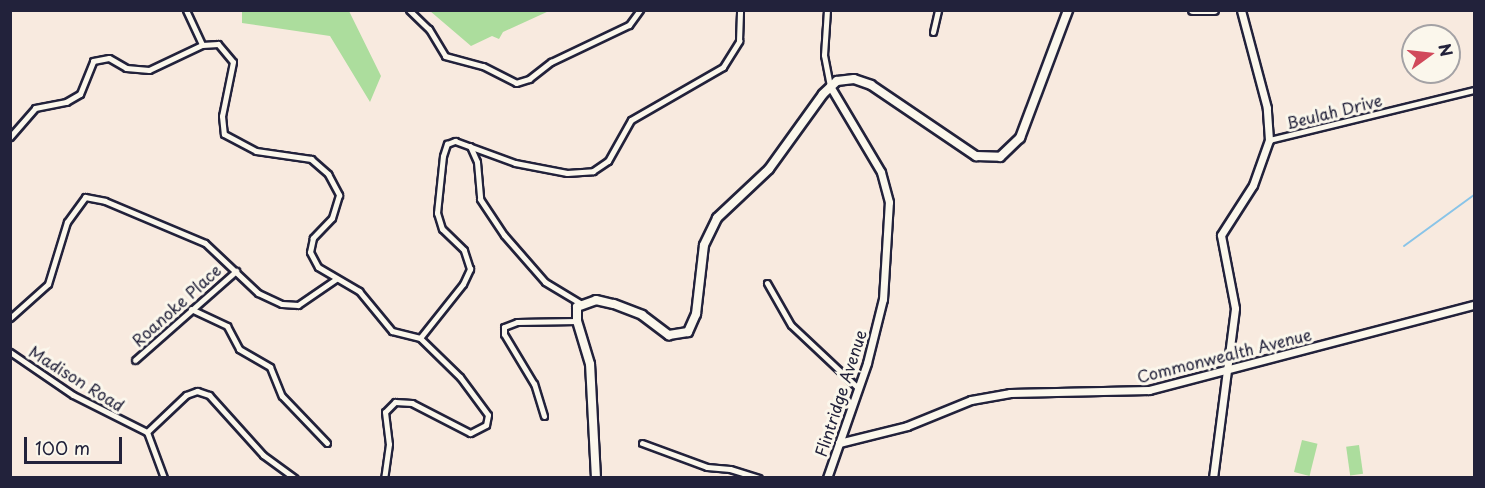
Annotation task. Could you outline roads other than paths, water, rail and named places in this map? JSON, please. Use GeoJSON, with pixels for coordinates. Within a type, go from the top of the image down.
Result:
{"type":"FeatureCollection","features":[{"type":"Feature","properties":{"kind":"main road"},"geometry":{"type":"LineString","coordinates":[[596,477],[590,364],[575,313],[580,303],[596,300],[614,304],[642,315],[669,335],[688,332],[696,314],[704,245],[717,218],[769,169],[830,86],[846,78],[871,85],[976,156],[996,158],[1020,138],[1068,10]]}},
{"type":"Feature","properties":{"kind":"main road"},"geometry":{"type":"LineString","coordinates":[[1193,10],[1214,10]]}},
{"type":"Feature","properties":{"kind":"street"},"geometry":{"type":"LineString","coordinates":[[186,10],[202,45]]}},
{"type":"Feature","properties":{"kind":"street"},"geometry":{"type":"LineString","coordinates":[[409,10],[429,28],[445,56],[483,66],[516,82],[529,80],[551,62],[629,25],[640,10]]}},
{"type":"Feature","properties":{"kind":"street"},"geometry":{"type":"LineString","coordinates":[[420,338],[463,284],[470,269],[464,250],[442,229],[437,213],[443,156],[447,144],[455,141],[469,145],[515,164],[567,173],[593,171],[608,161],[632,120],[723,67],[739,41],[740,10]]}},
{"type":"Feature","properties":{"kind":"street","name":"Flintridge Avenue"},"geometry":{"type":"LineString","coordinates":[[827,10],[824,55],[830,86],[881,172],[889,202],[883,299],[858,388],[827,477]]}},
{"type":"Feature","properties":{"kind":"street"},"geometry":{"type":"LineString","coordinates":[[933,32],[938,10]]}},
{"type":"Feature","properties":{"kind":"street"},"geometry":{"type":"LineString","coordinates":[[1213,477],[1235,301],[1221,236],[1253,185],[1269,140],[1267,108],[1241,10]]}},
{"type":"Feature","properties":{"kind":"street"},"geometry":{"type":"LineString","coordinates":[[10,137],[35,108],[66,102],[80,94],[93,61],[109,58],[126,68],[149,70],[202,45],[218,44],[233,62],[222,116],[224,134],[256,151],[311,159],[328,174],[339,195],[332,218],[313,237],[310,252],[318,267],[359,291],[392,331],[420,338],[460,377],[488,415],[486,425],[470,433],[412,403],[395,402],[385,412],[389,444],[384,477]]}},
{"type":"Feature","properties":{"kind":"street","name":"Beulah Drive"},"geometry":{"type":"LineString","coordinates":[[1269,140],[1474,90]]}},
{"type":"Feature","properties":{"kind":"street"},"geometry":{"type":"LineString","coordinates":[[469,145],[477,162],[480,199],[504,235],[545,282],[580,303]]}},
{"type":"Feature","properties":{"kind":"street"},"geometry":{"type":"LineString","coordinates":[[10,318],[48,284],[67,222],[85,197],[105,201],[205,243],[258,293],[282,304],[298,305],[336,279]]}},
{"type":"Feature","properties":{"kind":"street","name":"Roanoke Place"},"geometry":{"type":"LineString","coordinates":[[135,360],[236,271]]}},
{"type":"Feature","properties":{"kind":"street"},"geometry":{"type":"LineString","coordinates":[[767,283],[791,325],[858,388]]}},
{"type":"Feature","properties":{"kind":"street","name":"Commonwealth Avenue"},"geometry":{"type":"LineString","coordinates":[[839,442],[907,426],[971,400],[1010,393],[1149,390],[1474,305]]}},
{"type":"Feature","properties":{"kind":"street"},"geometry":{"type":"LineString","coordinates":[[191,309],[227,326],[239,349],[270,367],[282,396],[327,444]]}},
{"type":"Feature","properties":{"kind":"street"},"geometry":{"type":"LineString","coordinates":[[544,416],[534,384],[504,334],[504,327],[517,322],[577,321]]}},
{"type":"Feature","properties":{"kind":"street","name":"Madison Road"},"geometry":{"type":"LineString","coordinates":[[10,352],[73,395],[147,432]]}},
{"type":"Feature","properties":{"kind":"street"},"geometry":{"type":"LineString","coordinates":[[164,477],[147,432],[186,395],[197,392],[208,395],[262,455],[295,477]]}},
{"type":"Feature","properties":{"kind":"street"},"geometry":{"type":"LineString","coordinates":[[642,443],[707,467],[730,469],[759,477]]}},
{"type":"Feature","properties":{"kind":"waterway"},"geometry":{"type":"LineString","coordinates":[[1404,246],[1474,195]]}}]}
